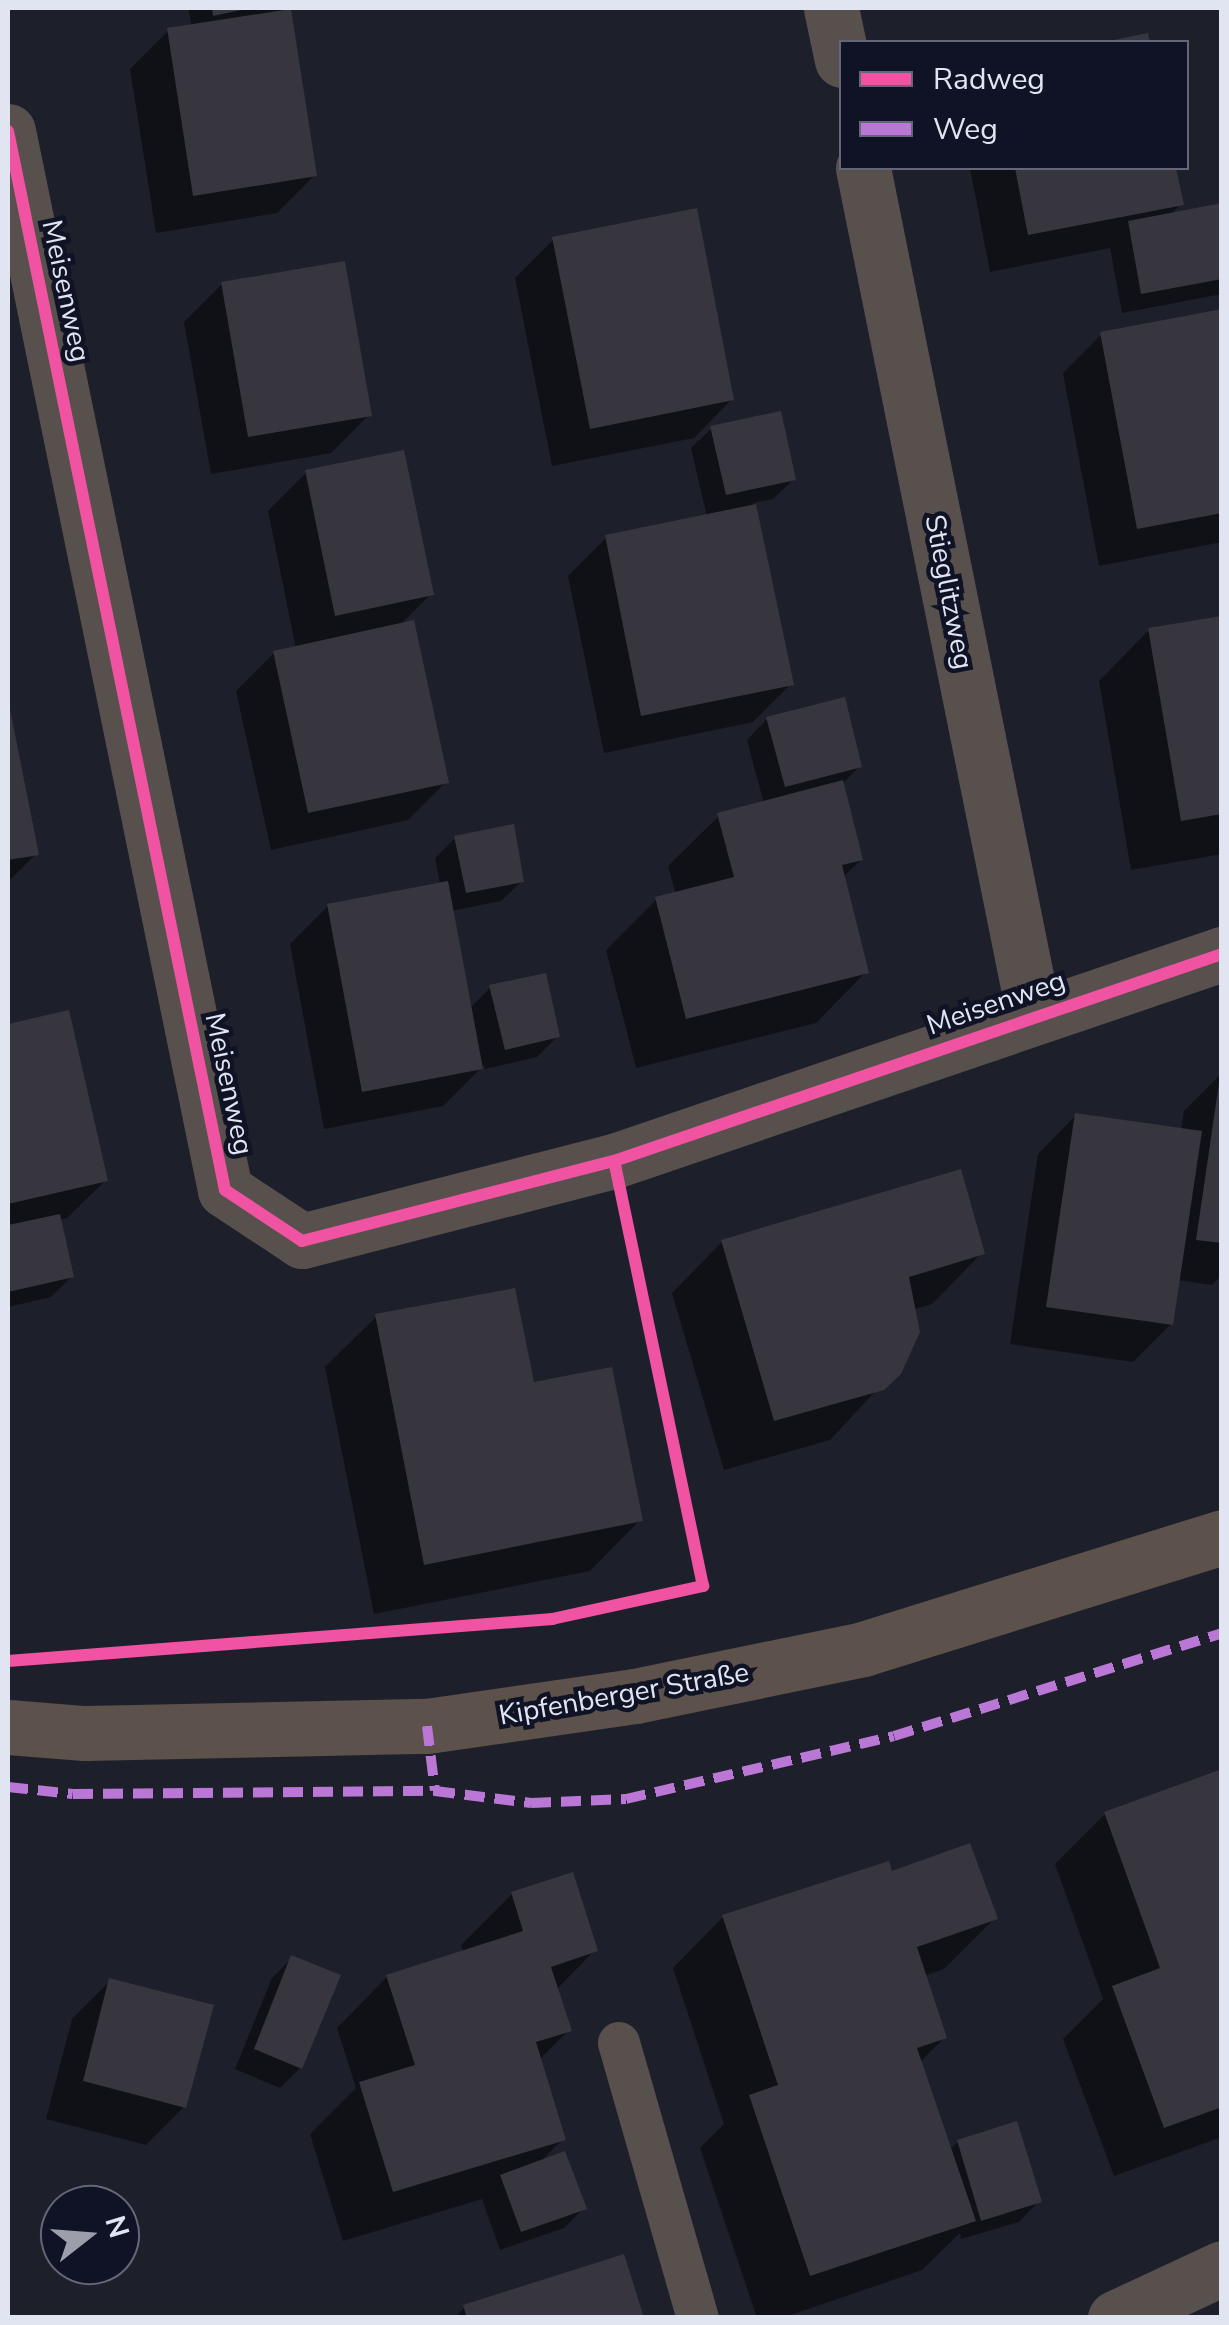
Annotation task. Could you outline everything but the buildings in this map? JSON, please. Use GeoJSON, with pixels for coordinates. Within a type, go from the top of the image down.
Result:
{"type":"FeatureCollection","features":[{"type":"Feature","properties":{"kind":"street"},"geometry":{"type":"LineString","coordinates":[[831,8],[839,46]]}},
{"type":"Feature","properties":{"kind":"street","name":"Meisenweg"},"geometry":{"type":"LineString","coordinates":[[8,130],[225,1190],[302,1241],[614,1161],[1222,954]]}},
{"type":"Feature","properties":{"kind":"street","name":"Stieglitzweg"},"geometry":{"type":"LineString","coordinates":[[863,170],[1034,1016]]}},
{"type":"Feature","properties":{"kind":"street","name":"Kipfenberger Straße"},"geometry":{"type":"LineString","coordinates":[[8,1726],[84,1733],[426,1726],[634,1696],[863,1650],[1222,1538]]}},
{"type":"Feature","properties":{"kind":"street"},"geometry":{"type":"LineString","coordinates":[[1116,2318],[1222,2268]]}},
{"type":"Feature","properties":{"kind":"lane"},"geometry":{"type":"LineString","coordinates":[[619,2043],[698,2318]]}},
{"type":"Feature","properties":{"kind":"marked path"},"geometry":{"type":"LineString","coordinates":[[8,1787],[73,1794],[435,1791],[531,1803],[626,1799],[894,1736],[1222,1633]]}},
{"type":"Feature","properties":{"kind":"marked path"},"geometry":{"type":"LineString","coordinates":[[427,1726],[435,1791]]}},
{"type":"Feature","properties":{"kind":"cycle path"},"geometry":{"type":"LineString","coordinates":[[8,131],[225,1190],[302,1241],[614,1161],[1222,954]]}},
{"type":"Feature","properties":{"kind":"cycle path"},"geometry":{"type":"LineString","coordinates":[[8,1661],[552,1619],[703,1586],[614,1161]]}}]}
